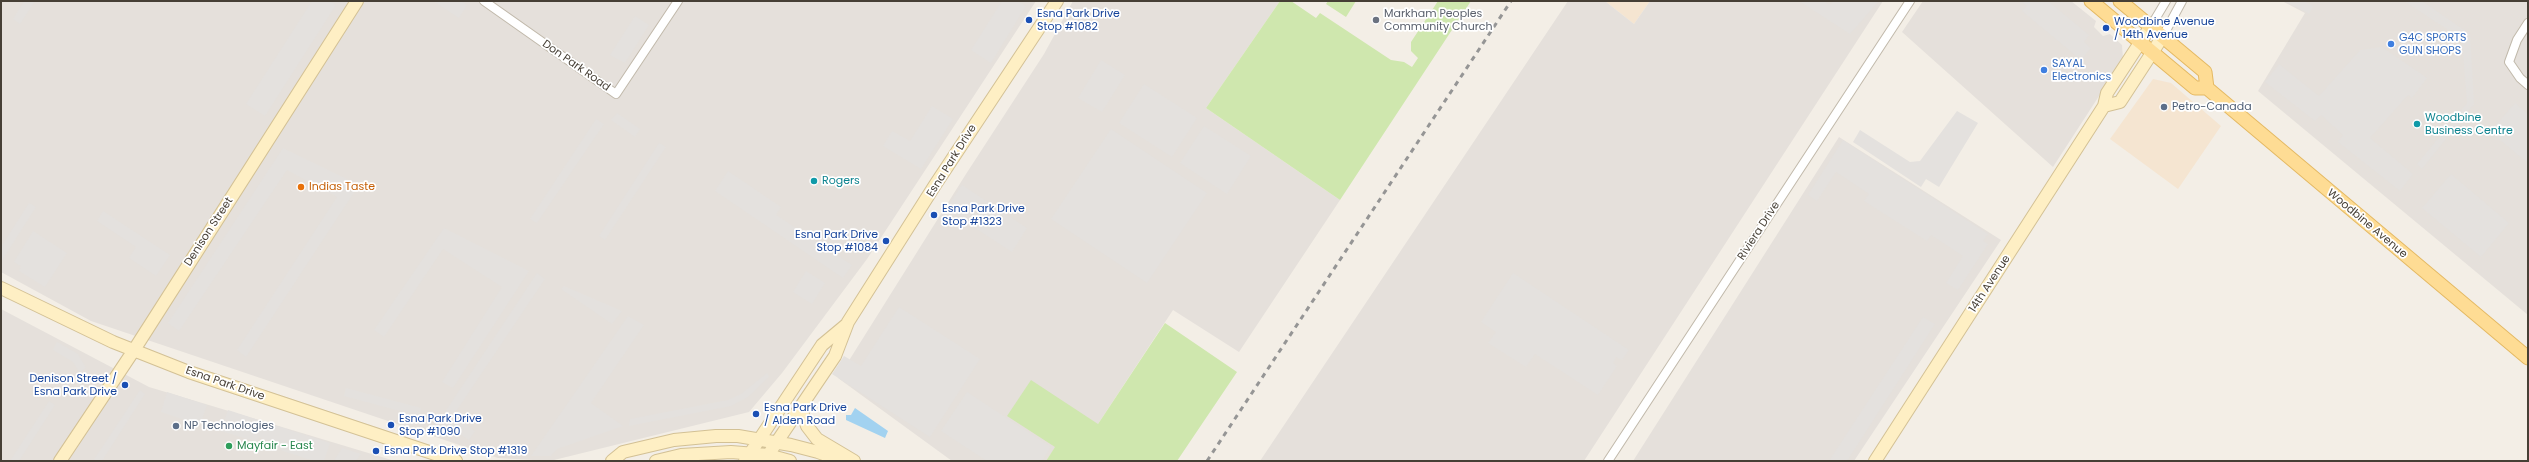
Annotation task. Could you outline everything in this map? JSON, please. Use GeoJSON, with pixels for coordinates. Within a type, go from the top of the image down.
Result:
{"type":"FeatureCollection","features":[{"type":"Feature","properties":{"kind":"main road","name":"Woodbine Avenue"},"geometry":{"type":"LineString","coordinates":[[2092,1],[2195,88],[2207,88],[2528,358]]}},
{"type":"Feature","properties":{"kind":"main road"},"geometry":{"type":"LineString","coordinates":[[2120,1],[2205,72],[2207,88]]}},
{"type":"Feature","properties":{"kind":"street","name":"Denison Street"},"geometry":{"type":"LineString","coordinates":[[60,461],[134,350],[357,1]]}},
{"type":"Feature","properties":{"kind":"street","name":"Don Park Road"},"geometry":{"type":"LineString","coordinates":[[484,1],[616,94],[678,1]]}},
{"type":"Feature","properties":{"kind":"street","name":"Esna Park Drive"},"geometry":{"type":"LineString","coordinates":[[766,458],[835,356],[848,322],[959,148],[1057,1]]}},
{"type":"Feature","properties":{"kind":"street","name":"Riviera Drive"},"geometry":{"type":"LineString","coordinates":[[1608,461],[1910,1]]}},
{"type":"Feature","properties":{"kind":"street","name":"14th Avenue"},"geometry":{"type":"LineString","coordinates":[[1875,461],[2104,106],[2107,93],[2166,1]]}},
{"type":"Feature","properties":{"kind":"street"},"geometry":{"type":"LineString","coordinates":[[2104,106],[2120,102],[2163,36],[2182,1]]}},
{"type":"Feature","properties":{"kind":"street"},"geometry":{"type":"LineString","coordinates":[[2528,23],[2517,40],[2509,62],[2520,78],[2528,85]]}},
{"type":"Feature","properties":{"kind":"street","name":"Esna Park Drive"},"geometry":{"type":"LineString","coordinates":[[1,288],[134,350],[190,372],[311,414],[456,461]]}},
{"type":"Feature","properties":{"kind":"street","name":"Esna Park Drive"},"geometry":{"type":"LineString","coordinates":[[748,457],[822,345],[848,322]]}},
{"type":"Feature","properties":{"kind":"street"},"geometry":{"type":"LineString","coordinates":[[809,394],[802,412],[807,426],[817,439],[854,461]]}},
{"type":"Feature","properties":{"kind":"street"},"geometry":{"type":"LineString","coordinates":[[612,461],[622,452],[674,440],[716,436],[759,439],[818,452],[843,461]]}},
{"type":"Feature","properties":{"kind":"street"},"geometry":{"type":"LineString","coordinates":[[656,461],[681,455],[713,452],[790,461]]}},
{"type":"Feature","properties":{"kind":"street"},"geometry":{"type":"LineString","coordinates":[[681,455],[695,461]]}},
{"type":"Feature","properties":{"kind":"shaded area"},"geometry":{"type":"Polygon","coordinates":[[[1,1],[1036,1],[867,259],[782,373],[749,412],[550,461],[498,458],[91,321],[1,272],[1,1]]]}},
{"type":"Feature","properties":{"kind":"shaded area"},"geometry":{"type":"Polygon","coordinates":[[[24,1],[35,1],[20,24],[13,19],[24,1]]]}},
{"type":"Feature","properties":{"kind":"shaded area"},"geometry":{"type":"Polygon","coordinates":[[[312,1],[330,1],[336,5],[265,116],[246,104],[312,1]]]}},
{"type":"Feature","properties":{"kind":"shaded area"},"geometry":{"type":"Polygon","coordinates":[[[433,1],[461,1],[467,5],[459,18],[433,1]]]}},
{"type":"Feature","properties":{"kind":"shaded area"},"geometry":{"type":"Polygon","coordinates":[[[1002,1],[1017,1],[1026,6],[991,63],[971,50],[1002,1]]]}},
{"type":"Feature","properties":{"kind":"shaded area"},"geometry":{"type":"Polygon","coordinates":[[[1073,1],[1280,1],[1206,108],[1340,200],[1239,352],[1173,310],[1098,424],[1055,448],[1046,461],[952,461],[838,378],[966,174],[1044,54],[1073,1]]]}},
{"type":"Feature","properties":{"kind":"shaded area"},"geometry":{"type":"Polygon","coordinates":[[[1568,1],[1605,1],[1634,24],[1650,1],[1883,1],[1584,461],[1260,461],[1568,1]]]}},
{"type":"Feature","properties":{"kind":"shaded area"},"geometry":{"type":"Polygon","coordinates":[[[1605,1],[1650,1],[1634,24],[1605,1]]]}},
{"type":"Feature","properties":{"kind":"shaded area"},"geometry":{"type":"Polygon","coordinates":[[[1799,1],[1823,1],[1830,5],[1833,1],[1879,1],[1850,34],[1799,1]]]}},
{"type":"Feature","properties":{"kind":"shaded area"},"geometry":{"type":"Polygon","coordinates":[[[1923,1],[2071,1],[2096,21],[2094,27],[2103,36],[2110,34],[2122,45],[2123,59],[2053,167],[1902,32],[1923,1]]]}},
{"type":"Feature","properties":{"kind":"shaded area"},"geometry":{"type":"Polygon","coordinates":[[[2021,1],[2048,1],[2089,35],[2084,42],[2091,48],[2081,60],[2022,11],[2027,6],[2021,1]]]}},
{"type":"Feature","properties":{"kind":"shaded area"},"geometry":{"type":"Polygon","coordinates":[[[2282,1],[2528,1],[2528,315],[2258,91],[2305,13],[2282,1]]]}},
{"type":"Feature","properties":{"kind":"shaded area"},"geometry":{"type":"Polygon","coordinates":[[[2285,1],[2304,1],[2313,6],[2309,14],[2285,1]]]}},
{"type":"Feature","properties":{"kind":"shaded area"},"geometry":{"type":"Polygon","coordinates":[[[2404,1],[2422,1],[2470,34],[2474,104],[2422,169],[2417,164],[2467,103],[2462,39],[2404,1]]]}},
{"type":"Feature","properties":{"kind":"shaded area"},"geometry":{"type":"Polygon","coordinates":[[[635,16],[649,25],[625,63],[610,55],[635,16]]]}},
{"type":"Feature","properties":{"kind":"shaded area"},"geometry":{"type":"Polygon","coordinates":[[[2382,47],[2427,78],[2412,98],[2408,95],[2370,138],[2413,174],[2400,191],[2338,142],[2343,135],[2321,115],[2315,121],[2265,82],[2279,64],[2319,96],[2360,50],[2382,47]]]}},
{"type":"Feature","properties":{"kind":"shaded area"},"geometry":{"type":"Polygon","coordinates":[[[1101,60],[1125,75],[1102,112],[1078,98],[1101,60]]]}},
{"type":"Feature","properties":{"kind":"shaded area"},"geometry":{"type":"Polygon","coordinates":[[[2153,79],[2171,83],[2221,126],[2178,189],[2110,139],[2153,79]]]}},
{"type":"Feature","properties":{"kind":"shaded area"},"geometry":{"type":"Polygon","coordinates":[[[1144,84],[1197,118],[1172,157],[1119,123],[1144,84]]]}},
{"type":"Feature","properties":{"kind":"shaded area"},"geometry":{"type":"Polygon","coordinates":[[[2515,103],[2528,114],[2528,163],[2490,132],[2515,103]]]}},
{"type":"Feature","properties":{"kind":"shaded area"},"geometry":{"type":"Polygon","coordinates":[[[932,106],[953,119],[921,169],[883,146],[892,131],[910,141],[932,106]]]}},
{"type":"Feature","properties":{"kind":"shaded area"},"geometry":{"type":"Polygon","coordinates":[[[1957,111],[1978,123],[1939,187],[1926,179],[1921,187],[1853,142],[1860,130],[1910,162],[1920,161],[1957,111]]]}},
{"type":"Feature","properties":{"kind":"shaded area"},"geometry":{"type":"Polygon","coordinates":[[[617,113],[640,129],[635,137],[611,120],[617,113]]]}},
{"type":"Feature","properties":{"kind":"shaded area"},"geometry":{"type":"Polygon","coordinates":[[[596,119],[604,124],[537,223],[530,219],[596,119]]]}},
{"type":"Feature","properties":{"kind":"shaded area"},"geometry":{"type":"Polygon","coordinates":[[[1204,126],[1251,156],[1227,194],[1180,163],[1204,126]]]}},
{"type":"Feature","properties":{"kind":"shaded area"},"geometry":{"type":"Polygon","coordinates":[[[1111,129],[1207,193],[1147,283],[1051,219],[1111,129]]]}},
{"type":"Feature","properties":{"kind":"shaded area"},"geometry":{"type":"Polygon","coordinates":[[[1839,137],[2001,240],[1854,461],[1633,461],[1839,137]]]}},
{"type":"Feature","properties":{"kind":"shaded area"},"geometry":{"type":"Polygon","coordinates":[[[1843,140],[1988,234],[1983,241],[1988,244],[1958,290],[1946,283],[1963,256],[1931,235],[1927,241],[1864,201],[1869,194],[1836,172],[1817,201],[1808,195],[1843,140]]]}},
{"type":"Feature","properties":{"kind":"shaded area"},"geometry":{"type":"Polygon","coordinates":[[[659,143],[666,147],[605,240],[599,236],[659,143]]]}},
{"type":"Feature","properties":{"kind":"shaded area"},"geometry":{"type":"Polygon","coordinates":[[[283,148],[359,185],[246,357],[237,350],[337,197],[287,170],[179,331],[168,323],[283,148]]]}},
{"type":"Feature","properties":{"kind":"shaded area"},"geometry":{"type":"Polygon","coordinates":[[[728,171],[781,207],[776,215],[852,265],[843,278],[715,191],[728,171]]]}},
{"type":"Feature","properties":{"kind":"shaded area"},"geometry":{"type":"Polygon","coordinates":[[[2451,174],[2509,223],[2481,257],[2422,208],[2451,174]]]}},
{"type":"Feature","properties":{"kind":"shaded area"},"geometry":{"type":"Polygon","coordinates":[[[962,185],[1027,228],[1012,252],[946,209],[962,185]]]}},
{"type":"Feature","properties":{"kind":"shaded area"},"geometry":{"type":"Polygon","coordinates":[[[29,203],[36,207],[1,262],[1,247],[29,203]]]}},
{"type":"Feature","properties":{"kind":"shaded area"},"geometry":{"type":"Polygon","coordinates":[[[103,211],[170,255],[156,276],[129,258],[136,247],[97,221],[103,211]]]}},
{"type":"Feature","properties":{"kind":"shaded area"},"geometry":{"type":"Polygon","coordinates":[[[444,228],[529,271],[453,388],[442,382],[502,287],[443,249],[384,337],[374,330],[444,228]]]}},
{"type":"Feature","properties":{"kind":"shaded area"},"geometry":{"type":"Polygon","coordinates":[[[33,231],[67,253],[45,287],[19,271],[21,266],[14,262],[33,231]]]}},
{"type":"Feature","properties":{"kind":"shaded area"},"geometry":{"type":"Polygon","coordinates":[[[806,271],[825,283],[812,304],[793,292],[806,271]]]}},
{"type":"Feature","properties":{"kind":"shaded area"},"geometry":{"type":"Polygon","coordinates":[[[537,273],[545,279],[453,416],[475,431],[469,440],[439,421],[537,273]]]}},
{"type":"Feature","properties":{"kind":"shaded area"},"geometry":{"type":"Polygon","coordinates":[[[1513,273],[1629,350],[1622,360],[1616,357],[1613,363],[1617,366],[1598,395],[1535,354],[1526,367],[1488,343],[1496,332],[1481,322],[1513,273]]]}},
{"type":"Feature","properties":{"kind":"shaded area"},"geometry":{"type":"Polygon","coordinates":[[[564,286],[622,311],[612,324],[561,289],[564,286]]]}},
{"type":"Feature","properties":{"kind":"shaded area"},"geometry":{"type":"Polygon","coordinates":[[[899,307],[980,359],[930,437],[832,374],[844,356],[861,366],[899,307]]]}},
{"type":"Feature","properties":{"kind":"shaded area"},"geometry":{"type":"Polygon","coordinates":[[[1,309],[149,387],[395,461],[1,461],[1,309]]]}},
{"type":"Feature","properties":{"kind":"shaded area"},"geometry":{"type":"Polygon","coordinates":[[[628,316],[644,325],[591,403],[623,426],[557,449],[551,456],[531,456],[628,316]]]}},
{"type":"Feature","properties":{"kind":"shaded area"},"geometry":{"type":"Polygon","coordinates":[[[1923,317],[1935,324],[1847,461],[1829,461],[1923,317]]]}},
{"type":"Feature","properties":{"kind":"shaded area"},"geometry":{"type":"Polygon","coordinates":[[[57,342],[78,354],[86,368],[79,372],[73,362],[53,350],[57,342]]]}},
{"type":"Feature","properties":{"kind":"shaded area"},"geometry":{"type":"Polygon","coordinates":[[[767,373],[769,377],[748,397],[731,406],[629,426],[630,419],[728,400],[741,394],[767,373]]]}},
{"type":"Feature","properties":{"kind":"shaded area"},"geometry":{"type":"Polygon","coordinates":[[[346,388],[421,408],[419,416],[344,396],[346,388]]]}},
{"type":"Feature","properties":{"kind":"shaded area"},"geometry":{"type":"Polygon","coordinates":[[[140,390],[145,394],[102,461],[93,461],[140,390]]]}},
{"type":"Feature","properties":{"kind":"shaded area"},"geometry":{"type":"Polygon","coordinates":[[[167,392],[207,405],[200,425],[161,412],[167,392]]]}},
{"type":"Feature","properties":{"kind":"shaded area"},"geometry":{"type":"Polygon","coordinates":[[[967,392],[1051,447],[1042,461],[987,461],[941,431],[967,392]]]}},
{"type":"Feature","properties":{"kind":"shaded area"},"geometry":{"type":"Polygon","coordinates":[[[49,401],[55,405],[19,461],[10,461],[49,401]]]}},
{"type":"Feature","properties":{"kind":"shaded area"},"geometry":{"type":"Polygon","coordinates":[[[228,410],[330,443],[324,461],[314,461],[268,446],[269,441],[259,437],[257,442],[221,431],[228,410]]]}},
{"type":"Feature","properties":{"kind":"shaded area"},"geometry":{"type":"Polygon","coordinates":[[[342,448],[361,454],[356,461],[334,461],[342,448]]]}},
{"type":"Feature","properties":{"kind":"green space"},"geometry":{"type":"Polygon","coordinates":[[[1280,1],[1291,1],[1316,18],[1320,13],[1391,60],[1404,62],[1412,67],[1418,58],[1411,51],[1411,42],[1438,1],[1471,1],[1340,200],[1206,108],[1280,1]]]}},
{"type":"Feature","properties":{"kind":"green space"},"geometry":{"type":"Polygon","coordinates":[[[1328,1],[1356,1],[1346,17],[1326,4],[1328,1]]]}},
{"type":"Feature","properties":{"kind":"green space"},"geometry":{"type":"Polygon","coordinates":[[[1165,323],[1237,372],[1177,461],[1046,461],[1055,447],[1007,416],[1031,380],[1098,424],[1165,323]]]}},
{"type":"Feature","properties":{"kind":"water"},"geometry":{"type":"Polygon","coordinates":[[[855,408],[888,431],[885,438],[846,420],[846,415],[851,415],[855,408]]]}},
{"type":"Feature","properties":{"kind":"railway"},"geometry":{"type":"LineString","coordinates":[[1207,461],[1511,1]]}},
{"type":"Feature","properties":{"kind":"place","name":"Esna Park Drive Stop #1082"},"geometry":{"type":"Point","coordinates":[1029,20]}},
{"type":"Feature","properties":{"kind":"place","name":"Markham Peoples Community Church"},"geometry":{"type":"Point","coordinates":[1376,20]}},
{"type":"Feature","properties":{"kind":"place","name":"Woodbine Avenue / 14th Avenue"},"geometry":{"type":"Point","coordinates":[2106,28]}},
{"type":"Feature","properties":{"kind":"place","name":"G4C SPORTS GUN SHOPS"},"geometry":{"type":"Point","coordinates":[2391,44]}},
{"type":"Feature","properties":{"kind":"place","name":"SAYAL Electronics"},"geometry":{"type":"Point","coordinates":[2044,70]}},
{"type":"Feature","properties":{"kind":"place","name":"Petro-Canada"},"geometry":{"type":"Point","coordinates":[2164,107]}},
{"type":"Feature","properties":{"kind":"place","name":"Woodbine Business Centre"},"geometry":{"type":"Point","coordinates":[2417,124]}},
{"type":"Feature","properties":{"kind":"place","name":"Rogers"},"geometry":{"type":"Point","coordinates":[814,181]}},
{"type":"Feature","properties":{"kind":"place","name":"Indias Taste"},"geometry":{"type":"Point","coordinates":[301,187]}},
{"type":"Feature","properties":{"kind":"place","name":"Esna Park Drive Stop #1323"},"geometry":{"type":"Point","coordinates":[934,215]}},
{"type":"Feature","properties":{"kind":"place","name":"Esna Park Drive Stop #1084"},"geometry":{"type":"Point","coordinates":[886,241]}},
{"type":"Feature","properties":{"kind":"place","name":"Denison Street / Esna Park Drive"},"geometry":{"type":"Point","coordinates":[125,385]}},
{"type":"Feature","properties":{"kind":"place","name":"Esna Park Drive / Alden Road"},"geometry":{"type":"Point","coordinates":[756,414]}},
{"type":"Feature","properties":{"kind":"place","name":"Esna Park Drive Stop #1090"},"geometry":{"type":"Point","coordinates":[391,425]}},
{"type":"Feature","properties":{"kind":"place","name":"NP Technologies"},"geometry":{"type":"Point","coordinates":[176,426]}},
{"type":"Feature","properties":{"kind":"place","name":"Mayfair - East"},"geometry":{"type":"Point","coordinates":[229,446]}},
{"type":"Feature","properties":{"kind":"place","name":"Esna Park Drive Stop #1319"},"geometry":{"type":"Point","coordinates":[376,451]}}]}
